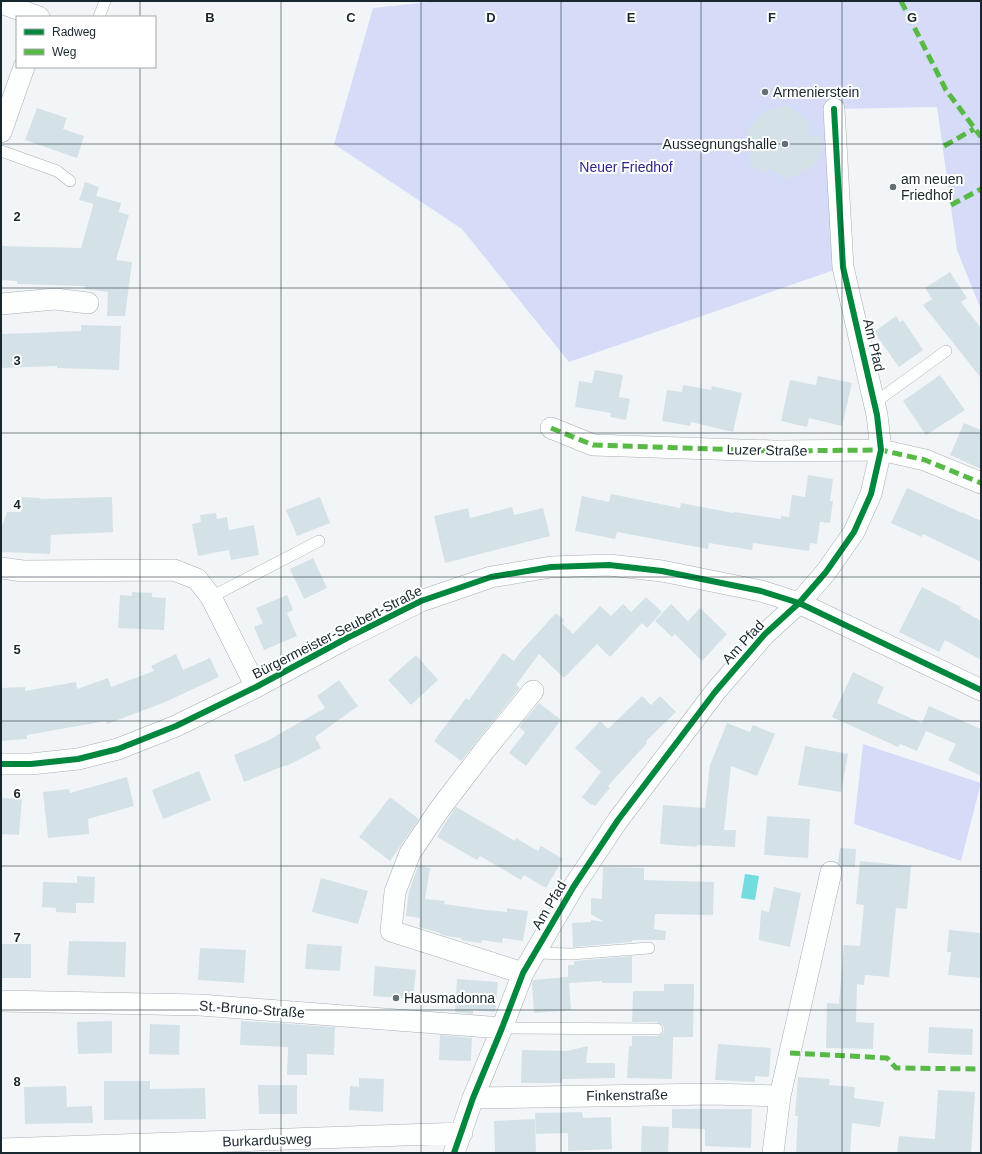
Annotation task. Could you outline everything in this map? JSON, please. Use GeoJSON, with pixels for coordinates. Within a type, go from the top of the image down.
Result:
{"type":"FeatureCollection","features":[{"type":"Feature","properties":{"kind":"street"},"geometry":{"type":"LineString","coordinates":[[1,3],[35,16]]}},
{"type":"Feature","properties":{"kind":"street"},"geometry":{"type":"LineString","coordinates":[[1,132],[24,68]]}},
{"type":"Feature","properties":{"kind":"street","name":"Am Pfad"},"geometry":{"type":"LineString","coordinates":[[454,1153],[473,1098],[523,973],[574,886],[618,820],[715,692],[766,634],[799,603],[826,572],[854,532],[871,494],[881,450],[877,415],[843,267],[834,109]]}},
{"type":"Feature","properties":{"kind":"street"},"geometry":{"type":"LineString","coordinates":[[1,304],[55,299],[88,303]]}},
{"type":"Feature","properties":{"kind":"street","name":"Luzer Straße"},"geometry":{"type":"LineString","coordinates":[[551,428],[593,445],[774,451],[881,450],[925,460],[981,483]]}},
{"type":"Feature","properties":{"kind":"street","name":"Bürgermeister-Seubert-Straße"},"geometry":{"type":"LineString","coordinates":[[1,764],[31,764],[78,759],[118,749],[176,726],[256,687],[347,638],[421,601],[491,577],[551,567],[609,565],[662,571],[762,591],[799,603],[981,690]]}},
{"type":"Feature","properties":{"kind":"street"},"geometry":{"type":"LineString","coordinates":[[1,568],[23,571],[174,570],[197,579],[211,597],[256,687]]}},
{"type":"Feature","properties":{"kind":"street"},"geometry":{"type":"LineString","coordinates":[[523,973],[391,931],[395,892],[410,853],[439,810],[533,691]]}},
{"type":"Feature","properties":{"kind":"street"},"geometry":{"type":"LineString","coordinates":[[773,1153],[780,1096],[830,872]]}},
{"type":"Feature","properties":{"kind":"street","name":"St.-Bruno-Straße"},"geometry":{"type":"LineString","coordinates":[[1,1001],[200,1005],[502,1028]]}},
{"type":"Feature","properties":{"kind":"street","name":"Finkenstraße"},"geometry":{"type":"LineString","coordinates":[[473,1098],[711,1094],[780,1096]]}},
{"type":"Feature","properties":{"kind":"street","name":"Burkardusweg"},"geometry":{"type":"LineString","coordinates":[[1,1149],[462,1133]]}},
{"type":"Feature","properties":{"kind":"lane"},"geometry":{"type":"LineString","coordinates":[[99,16],[105,1]]}},
{"type":"Feature","properties":{"kind":"lane"},"geometry":{"type":"LineString","coordinates":[[1,151],[58,171],[70,181]]}},
{"type":"Feature","properties":{"kind":"lane","name":"Am Pfad"},"geometry":{"type":"LineString","coordinates":[[874,403],[946,351]]}},
{"type":"Feature","properties":{"kind":"lane"},"geometry":{"type":"LineString","coordinates":[[211,597],[319,541]]}},
{"type":"Feature","properties":{"kind":"lane"},"geometry":{"type":"LineString","coordinates":[[535,953],[571,954],[649,948]]}},
{"type":"Feature","properties":{"kind":"lane"},"geometry":{"type":"LineString","coordinates":[[502,1028],[657,1030]]}},
{"type":"Feature","properties":{"kind":"green space","name":"Neuer Friedhof"},"geometry":{"type":"Polygon","coordinates":[[[438,1],[981,1],[981,310],[957,250],[937,107],[834,109],[843,267],[569,362],[462,229],[334,144],[373,8],[438,1]]]}},
{"type":"Feature","properties":{"kind":"green space"},"geometry":{"type":"Polygon","coordinates":[[[863,744],[981,783],[961,861],[854,824],[863,744]]]}},
{"type":"Feature","properties":{"kind":"water"},"geometry":{"type":"Polygon","coordinates":[[[745,874],[759,876],[755,900],[741,898],[745,874]]]}},
{"type":"Feature","properties":{"kind":"building","name":"Aussegnungshalle"},"geometry":{"type":"Polygon","coordinates":[[[787,105],[809,123],[808,136],[820,135],[822,151],[814,166],[787,180],[769,168],[763,174],[750,165],[748,130],[764,112],[787,105]]]}},
{"type":"Feature","properties":{"kind":"building"},"geometry":{"type":"Polygon","coordinates":[[[37,108],[67,118],[63,129],[84,136],[77,158],[25,140],[37,108]]]}},
{"type":"Feature","properties":{"kind":"building"},"geometry":{"type":"Polygon","coordinates":[[[85,182],[99,187],[96,196],[121,203],[119,212],[129,215],[116,260],[132,262],[125,316],[107,316],[108,292],[84,289],[85,286],[17,284],[17,281],[1,280],[1,246],[81,248],[94,204],[79,200],[85,182]]]}},
{"type":"Feature","properties":{"kind":"building"},"geometry":{"type":"Polygon","coordinates":[[[950,272],[967,298],[961,302],[981,328],[981,378],[923,305],[932,299],[925,288],[950,272]]]}},
{"type":"Feature","properties":{"kind":"building"},"geometry":{"type":"Polygon","coordinates":[[[896,316],[900,322],[903,320],[923,350],[899,367],[874,332],[896,316]]]}},
{"type":"Feature","properties":{"kind":"building"},"geometry":{"type":"Polygon","coordinates":[[[81,325],[121,326],[119,370],[57,368],[57,366],[1,368],[1,334],[81,331],[81,325]]]}},
{"type":"Feature","properties":{"kind":"building"},"geometry":{"type":"Polygon","coordinates":[[[595,370],[623,375],[619,397],[630,399],[626,420],[610,417],[611,413],[575,407],[579,381],[592,383],[595,370]]]}},
{"type":"Feature","properties":{"kind":"building"},"geometry":{"type":"Polygon","coordinates":[[[940,375],[965,410],[926,435],[903,401],[940,375]]]}},
{"type":"Feature","properties":{"kind":"building"},"geometry":{"type":"Polygon","coordinates":[[[818,376],[852,383],[842,426],[809,418],[807,427],[781,421],[790,380],[816,385],[818,376]]]}},
{"type":"Feature","properties":{"kind":"building"},"geometry":{"type":"Polygon","coordinates":[[[683,385],[711,390],[712,386],[742,393],[733,432],[691,422],[690,426],[662,421],[667,390],[682,392],[683,385]]]}},
{"type":"Feature","properties":{"kind":"building"},"geometry":{"type":"Polygon","coordinates":[[[964,423],[981,430],[981,469],[950,455],[964,423]]]}},
{"type":"Feature","properties":{"kind":"building"},"geometry":{"type":"Polygon","coordinates":[[[808,475],[833,479],[830,501],[833,501],[830,523],[820,522],[817,544],[810,543],[809,551],[753,543],[752,550],[709,543],[708,549],[617,532],[615,539],[575,531],[582,496],[609,502],[611,494],[680,508],[681,503],[733,513],[781,519],[781,516],[789,517],[792,495],[805,497],[808,475]]]}},
{"type":"Feature","properties":{"kind":"building"},"geometry":{"type":"Polygon","coordinates":[[[907,488],[981,521],[981,562],[923,534],[922,537],[891,523],[907,488]]]}},
{"type":"Feature","properties":{"kind":"building"},"geometry":{"type":"Polygon","coordinates":[[[22,497],[40,499],[112,497],[113,532],[51,535],[50,554],[1,552],[1,529],[7,512],[21,512],[22,497]]]}},
{"type":"Feature","properties":{"kind":"building"},"geometry":{"type":"Polygon","coordinates":[[[320,497],[330,523],[297,536],[286,510],[320,497]]]}},
{"type":"Feature","properties":{"kind":"building"},"geometry":{"type":"Polygon","coordinates":[[[512,507],[514,515],[543,508],[550,536],[445,563],[434,516],[468,508],[470,518],[512,507]]]}},
{"type":"Feature","properties":{"kind":"building"},"geometry":{"type":"Polygon","coordinates":[[[216,513],[217,519],[227,517],[229,530],[254,525],[259,555],[231,560],[229,550],[198,556],[192,524],[201,522],[200,515],[216,513]]]}},
{"type":"Feature","properties":{"kind":"building"},"geometry":{"type":"Polygon","coordinates":[[[313,558],[327,588],[304,599],[290,569],[313,558]]]}},
{"type":"Feature","properties":{"kind":"building"},"geometry":{"type":"Polygon","coordinates":[[[922,587],[961,607],[960,609],[981,621],[981,660],[945,640],[939,652],[899,632],[922,587]]]}},
{"type":"Feature","properties":{"kind":"building"},"geometry":{"type":"Polygon","coordinates":[[[132,592],[152,593],[152,597],[166,598],[164,630],[118,628],[120,595],[132,596],[132,592]]]}},
{"type":"Feature","properties":{"kind":"building"},"geometry":{"type":"Polygon","coordinates":[[[287,595],[293,610],[287,613],[297,636],[264,650],[254,627],[263,623],[256,608],[287,595]]]}},
{"type":"Feature","properties":{"kind":"building"},"geometry":{"type":"Polygon","coordinates":[[[646,597],[662,612],[647,628],[642,623],[610,657],[597,644],[564,678],[539,654],[516,685],[520,688],[461,761],[434,741],[466,698],[469,700],[503,653],[514,661],[522,650],[556,613],[564,620],[562,623],[573,634],[600,606],[611,616],[623,604],[631,612],[646,597]]]}},
{"type":"Feature","properties":{"kind":"building"},"geometry":{"type":"Polygon","coordinates":[[[671,604],[688,621],[700,608],[727,634],[702,661],[675,634],[672,637],[655,621],[671,604]]]}},
{"type":"Feature","properties":{"kind":"building"},"geometry":{"type":"Polygon","coordinates":[[[176,654],[183,670],[210,658],[219,677],[163,703],[107,724],[106,721],[27,735],[27,739],[1,741],[1,688],[25,687],[25,691],[76,682],[77,689],[108,678],[111,687],[154,671],[151,666],[176,654]]]}},
{"type":"Feature","properties":{"kind":"building"},"geometry":{"type":"Polygon","coordinates":[[[416,655],[438,680],[411,705],[388,680],[416,655]]]}},
{"type":"Feature","properties":{"kind":"building"},"geometry":{"type":"Polygon","coordinates":[[[853,672],[884,687],[877,703],[922,723],[929,706],[981,729],[981,776],[948,760],[956,744],[926,731],[917,751],[900,744],[898,747],[832,717],[853,672]]]}},
{"type":"Feature","properties":{"kind":"building"},"geometry":{"type":"Polygon","coordinates":[[[339,680],[358,706],[315,737],[321,748],[287,766],[286,765],[244,782],[234,755],[267,741],[325,708],[317,696],[339,680]]]}},
{"type":"Feature","properties":{"kind":"building"},"geometry":{"type":"Polygon","coordinates":[[[642,696],[651,705],[660,696],[676,712],[646,741],[647,743],[608,786],[610,788],[595,806],[592,804],[591,805],[582,797],[601,772],[575,748],[600,721],[608,729],[642,696]]]}},
{"type":"Feature","properties":{"kind":"building"},"geometry":{"type":"Polygon","coordinates":[[[539,703],[561,720],[526,766],[509,753],[525,732],[519,727],[539,703]]]}},
{"type":"Feature","properties":{"kind":"building"},"geometry":{"type":"Polygon","coordinates":[[[727,723],[750,732],[753,725],[775,734],[757,776],[731,766],[724,830],[736,830],[735,847],[697,845],[697,847],[660,844],[663,805],[705,808],[710,765],[727,723]]]}},
{"type":"Feature","properties":{"kind":"building"},"geometry":{"type":"Polygon","coordinates":[[[805,746],[848,754],[841,792],[798,785],[805,746]]]}},
{"type":"Feature","properties":{"kind":"building"},"geometry":{"type":"Polygon","coordinates":[[[199,771],[211,800],[163,819],[152,790],[199,771]]]}},
{"type":"Feature","properties":{"kind":"building"},"geometry":{"type":"Polygon","coordinates":[[[127,777],[134,806],[88,819],[89,834],[48,838],[43,792],[69,789],[70,793],[127,777]]]}},
{"type":"Feature","properties":{"kind":"building"},"geometry":{"type":"Polygon","coordinates":[[[390,797],[419,819],[390,861],[359,837],[390,797]]]}},
{"type":"Feature","properties":{"kind":"building"},"geometry":{"type":"Polygon","coordinates":[[[1,798],[22,799],[19,835],[1,834],[1,798]]]}},
{"type":"Feature","properties":{"kind":"building"},"geometry":{"type":"Polygon","coordinates":[[[456,807],[515,841],[516,838],[538,851],[541,846],[563,859],[546,888],[524,875],[521,880],[480,856],[477,860],[437,837],[456,807]]]}},
{"type":"Feature","properties":{"kind":"building"},"geometry":{"type":"Polygon","coordinates":[[[767,816],[810,819],[808,858],[764,855],[767,816]]]}},
{"type":"Feature","properties":{"kind":"building"},"geometry":{"type":"Polygon","coordinates":[[[840,848],[856,849],[855,867],[841,866],[838,863],[840,848]]]}},
{"type":"Feature","properties":{"kind":"building"},"geometry":{"type":"Polygon","coordinates":[[[860,861],[911,866],[907,909],[896,908],[889,977],[865,975],[864,985],[857,984],[856,1022],[874,1023],[873,1049],[826,1048],[827,1003],[839,1004],[844,945],[860,946],[864,905],[856,904],[860,861]]]}},
{"type":"Feature","properties":{"kind":"building"},"geometry":{"type":"Polygon","coordinates":[[[418,866],[430,868],[425,899],[445,901],[444,904],[486,910],[507,912],[507,908],[528,911],[523,941],[503,938],[502,943],[482,940],[481,943],[461,940],[461,938],[446,936],[419,927],[420,918],[406,916],[409,891],[418,866]]]}},
{"type":"Feature","properties":{"kind":"building"},"geometry":{"type":"Polygon","coordinates":[[[603,867],[644,868],[644,880],[714,882],[713,915],[655,914],[654,929],[666,931],[665,940],[632,940],[632,942],[573,947],[572,923],[591,922],[591,920],[604,922],[591,914],[591,898],[602,899],[603,867]]]}},
{"type":"Feature","properties":{"kind":"building"},"geometry":{"type":"Polygon","coordinates":[[[77,876],[95,877],[94,903],[76,903],[76,913],[56,912],[56,908],[42,907],[43,882],[77,883],[77,876]]]}},
{"type":"Feature","properties":{"kind":"building"},"geometry":{"type":"Polygon","coordinates":[[[321,878],[368,891],[358,924],[312,912],[321,878]]]}},
{"type":"Feature","properties":{"kind":"building"},"geometry":{"type":"Polygon","coordinates":[[[774,887],[801,893],[790,947],[759,940],[761,910],[769,912],[774,887]]]}},
{"type":"Feature","properties":{"kind":"building"},"geometry":{"type":"Polygon","coordinates":[[[949,930],[981,933],[981,978],[948,975],[951,952],[947,952],[949,930]]]}},
{"type":"Feature","properties":{"kind":"building"},"geometry":{"type":"Polygon","coordinates":[[[69,941],[126,942],[125,977],[67,975],[69,941]]]}},
{"type":"Feature","properties":{"kind":"building"},"geometry":{"type":"Polygon","coordinates":[[[1,944],[31,944],[31,978],[1,978],[1,944]]]}},
{"type":"Feature","properties":{"kind":"building"},"geometry":{"type":"Polygon","coordinates":[[[307,944],[342,946],[340,971],[305,969],[307,944]]]}},
{"type":"Feature","properties":{"kind":"building"},"geometry":{"type":"Polygon","coordinates":[[[200,948],[246,950],[244,983],[198,980],[200,948]]]}},
{"type":"Feature","properties":{"kind":"building"},"geometry":{"type":"Polygon","coordinates":[[[632,956],[632,983],[602,983],[602,981],[569,983],[571,1010],[534,1013],[533,980],[568,977],[568,965],[574,965],[574,961],[632,956]]]}},
{"type":"Feature","properties":{"kind":"building"},"geometry":{"type":"Polygon","coordinates":[[[375,966],[416,970],[413,999],[373,996],[375,966]]]}},
{"type":"Feature","properties":{"kind":"building"},"geometry":{"type":"Polygon","coordinates":[[[457,979],[498,982],[495,1012],[473,1010],[473,1014],[455,1012],[457,979]]]}},
{"type":"Feature","properties":{"kind":"building"},"geometry":{"type":"Polygon","coordinates":[[[664,984],[694,984],[693,1037],[673,1037],[672,1079],[627,1078],[629,1046],[632,1046],[632,1036],[657,1036],[663,1033],[664,1029],[663,1025],[657,1022],[632,1022],[633,991],[664,991],[664,984]]]}},
{"type":"Feature","properties":{"kind":"building"},"geometry":{"type":"Polygon","coordinates":[[[112,1021],[112,1053],[78,1054],[77,1022],[112,1021]]]}},
{"type":"Feature","properties":{"kind":"building"},"geometry":{"type":"Polygon","coordinates":[[[241,1021],[335,1027],[334,1055],[307,1054],[307,1075],[287,1075],[288,1047],[240,1045],[241,1021]]]}},
{"type":"Feature","properties":{"kind":"building"},"geometry":{"type":"Polygon","coordinates":[[[150,1024],[180,1025],[179,1055],[149,1054],[150,1024]]]}},
{"type":"Feature","properties":{"kind":"building"},"geometry":{"type":"Polygon","coordinates":[[[929,1027],[973,1029],[972,1055],[928,1053],[929,1027]]]}},
{"type":"Feature","properties":{"kind":"building"},"geometry":{"type":"Polygon","coordinates":[[[440,1035],[472,1038],[471,1061],[439,1060],[440,1035]]]}},
{"type":"Feature","properties":{"kind":"building"},"geometry":{"type":"Polygon","coordinates":[[[718,1044],[771,1048],[769,1077],[755,1076],[755,1082],[715,1080],[718,1044]]]}},
{"type":"Feature","properties":{"kind":"building"},"geometry":{"type":"Polygon","coordinates":[[[588,1046],[586,1063],[615,1063],[615,1078],[562,1079],[562,1083],[521,1083],[522,1050],[567,1051],[588,1046]]]}},
{"type":"Feature","properties":{"kind":"building"},"geometry":{"type":"Polygon","coordinates":[[[798,1077],[830,1079],[829,1085],[855,1087],[854,1098],[884,1102],[880,1127],[852,1123],[850,1153],[796,1153],[798,1116],[795,1116],[798,1077]]]}},
{"type":"Feature","properties":{"kind":"building"},"geometry":{"type":"Polygon","coordinates":[[[359,1078],[384,1079],[383,1112],[349,1110],[350,1086],[359,1087],[359,1078]]]}},
{"type":"Feature","properties":{"kind":"building"},"geometry":{"type":"Polygon","coordinates":[[[104,1081],[150,1081],[150,1089],[205,1088],[206,1119],[104,1120],[104,1081]]]}},
{"type":"Feature","properties":{"kind":"building"},"geometry":{"type":"Polygon","coordinates":[[[258,1085],[297,1085],[297,1114],[259,1114],[258,1085]]]}},
{"type":"Feature","properties":{"kind":"building"},"geometry":{"type":"Polygon","coordinates":[[[66,1086],[67,1107],[92,1106],[93,1123],[25,1124],[24,1087],[66,1086]]]}},
{"type":"Feature","properties":{"kind":"building"},"geometry":{"type":"Polygon","coordinates":[[[938,1090],[975,1092],[971,1153],[897,1153],[899,1136],[935,1139],[938,1090]]]}},
{"type":"Feature","properties":{"kind":"building"},"geometry":{"type":"Polygon","coordinates":[[[672,1109],[752,1109],[751,1148],[705,1146],[705,1129],[672,1128],[672,1109]]]}},
{"type":"Feature","properties":{"kind":"building"},"geometry":{"type":"Polygon","coordinates":[[[582,1112],[583,1118],[611,1117],[612,1149],[568,1151],[568,1133],[536,1134],[535,1113],[582,1112]]]}},
{"type":"Feature","properties":{"kind":"building"},"geometry":{"type":"Polygon","coordinates":[[[535,1119],[536,1153],[495,1153],[494,1121],[535,1119]]]}},
{"type":"Feature","properties":{"kind":"building"},"geometry":{"type":"Polygon","coordinates":[[[642,1126],[669,1127],[668,1153],[641,1153],[642,1126]]]}},
{"type":"Feature","properties":{"kind":"marked path"},"geometry":{"type":"LineString","coordinates":[[901,1],[946,90],[981,137]]}},
{"type":"Feature","properties":{"kind":"marked path"},"geometry":{"type":"LineString","coordinates":[[944,146],[974,129]]}},
{"type":"Feature","properties":{"kind":"marked path"},"geometry":{"type":"LineString","coordinates":[[951,205],[981,189]]}},
{"type":"Feature","properties":{"kind":"marked path"},"geometry":{"type":"LineString","coordinates":[[551,428],[593,445],[774,451],[881,450],[925,460],[981,483]]}},
{"type":"Feature","properties":{"kind":"marked path"},"geometry":{"type":"LineString","coordinates":[[790,1053],[887,1058],[896,1068],[981,1069]]}},
{"type":"Feature","properties":{"kind":"cycle path"},"geometry":{"type":"LineString","coordinates":[[454,1153],[473,1098],[523,973],[574,886],[618,820],[715,692],[765,634],[799,603],[826,572],[854,532],[871,494],[881,450],[877,415],[843,267],[834,109]]}},
{"type":"Feature","properties":{"kind":"cycle path"},"geometry":{"type":"LineString","coordinates":[[1,764],[31,764],[78,759],[118,749],[176,726],[256,687],[347,638],[421,601],[491,577],[551,567],[609,565],[662,571],[761,591],[799,603],[981,690]]}},
{"type":"Feature","properties":{"kind":"place","name":"Armenierstein"},"geometry":{"type":"Point","coordinates":[765,92]}},
{"type":"Feature","properties":{"kind":"place","name":"Aussegnungshalle"},"geometry":{"type":"Point","coordinates":[785,144]}},
{"type":"Feature","properties":{"kind":"place","name":"am neuen Friedhof"},"geometry":{"type":"Point","coordinates":[893,187]}},
{"type":"Feature","properties":{"kind":"place","name":"Hausmadonna"},"geometry":{"type":"Point","coordinates":[396,998]}}]}
